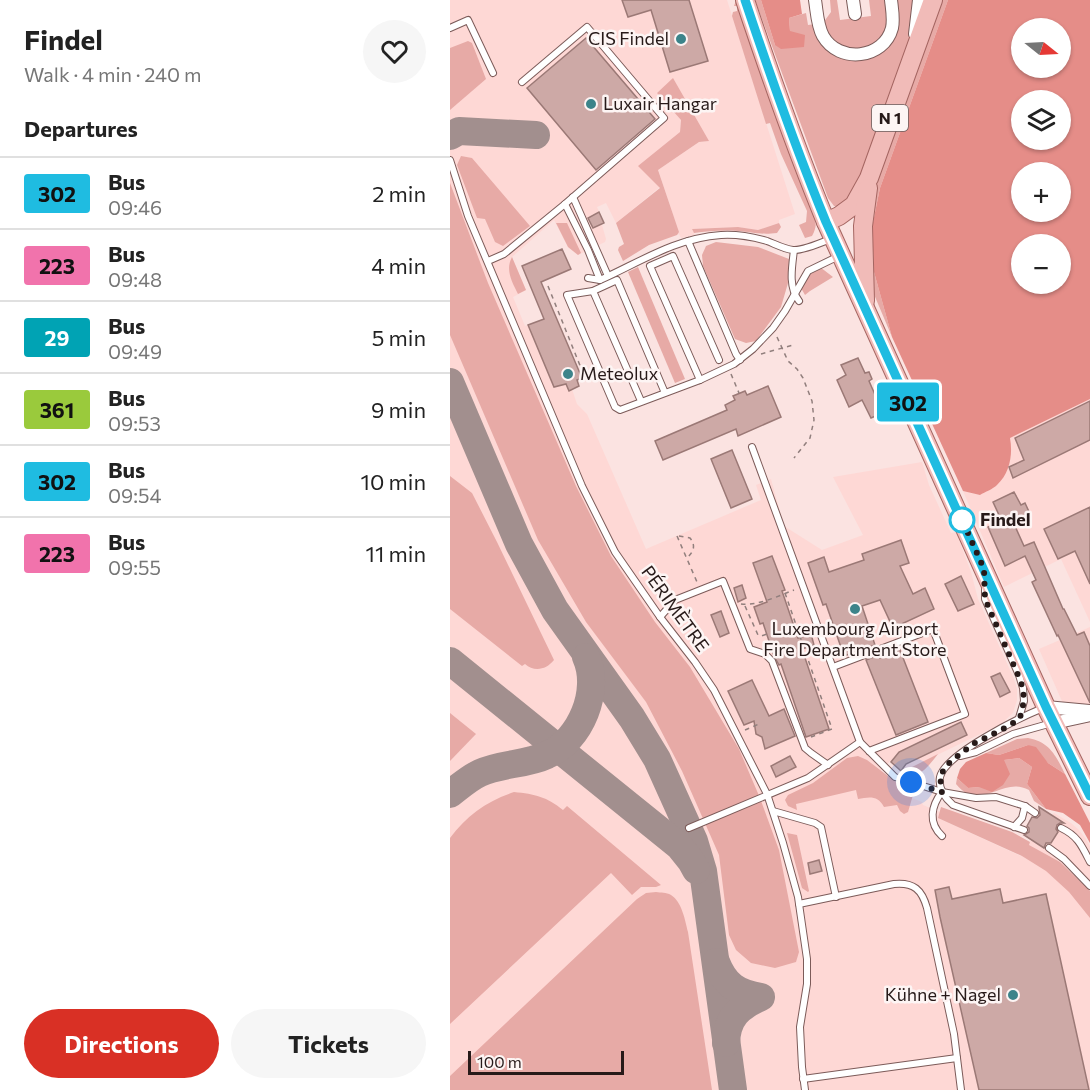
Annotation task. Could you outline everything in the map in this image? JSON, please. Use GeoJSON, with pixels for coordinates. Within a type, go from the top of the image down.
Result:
{"type":"FeatureCollection","features":[{"type":"Feature","properties":{"kind":"main road"},"geometry":{"type":"LineString","coordinates":[[745,0],[794,140],[834,240],[853,238],[864,226]]}},
{"type":"Feature","properties":{"kind":"main road","name":"N 1"},"geometry":{"type":"LineString","coordinates":[[933,0],[869,178],[854,205],[838,216],[834,240],[1050,715],[1090,796]]}},
{"type":"Feature","properties":{"kind":"main road","name":"N 1"},"geometry":{"type":"LineString","coordinates":[[866,309],[864,226],[869,178]]}},
{"type":"Feature","properties":{"kind":"street"},"geometry":{"type":"LineString","coordinates":[[815,0],[819,24],[824,37],[833,48],[846,54],[861,55],[875,51],[886,41],[892,28],[891,0]]}},
{"type":"Feature","properties":{"kind":"street"},"geometry":{"type":"LineString","coordinates":[[853,0],[855,14]]}},
{"type":"Feature","properties":{"kind":"street"},"geometry":{"type":"LineString","coordinates":[[912,59],[919,0]]}},
{"type":"Feature","properties":{"kind":"street"},"geometry":{"type":"LineString","coordinates":[[1050,715],[1090,713]]}},
{"type":"Feature","properties":{"kind":"street"},"geometry":{"type":"LineString","coordinates":[[1050,715],[1090,713]]}},
{"type":"Feature","properties":{"kind":"lane"},"geometry":{"type":"LineString","coordinates":[[450,28],[468,20],[493,73]]}},
{"type":"Feature","properties":{"kind":"lane"},"geometry":{"type":"LineString","coordinates":[[488,261],[504,254],[664,118],[587,27],[522,82]]}},
{"type":"Feature","properties":{"kind":"lane","name":"PÉRIMÈTRE"},"geometry":{"type":"LineString","coordinates":[[450,160],[468,216],[582,486],[615,552],[714,690],[767,794],[799,904],[807,959],[807,984],[800,1028],[805,1090]]}},
{"type":"Feature","properties":{"kind":"lane"},"geometry":{"type":"LineString","coordinates":[[573,197],[608,276]]}},
{"type":"Feature","properties":{"kind":"lane"},"geometry":{"type":"LineString","coordinates":[[565,204],[600,280]]}},
{"type":"Feature","properties":{"kind":"lane"},"geometry":{"type":"LineString","coordinates":[[588,278],[600,280],[670,246],[704,237],[740,236],[764,240],[794,250],[834,240]]}},
{"type":"Feature","properties":{"kind":"lane"},"geometry":{"type":"LineString","coordinates":[[665,393],[617,280],[593,291],[567,295],[615,407],[620,410],[700,380],[740,360],[773,328],[808,271],[834,240]]}},
{"type":"Feature","properties":{"kind":"lane"},"geometry":{"type":"LineString","coordinates":[[688,241],[740,360]]}},
{"type":"Feature","properties":{"kind":"lane"},"geometry":{"type":"LineString","coordinates":[[794,250],[792,284],[794,294],[799,301]]}},
{"type":"Feature","properties":{"kind":"lane"},"geometry":{"type":"LineString","coordinates":[[700,380],[650,266],[673,256],[719,360]]}},
{"type":"Feature","properties":{"kind":"lane"},"geometry":{"type":"LineString","coordinates":[[593,291],[641,401]]}},
{"type":"Feature","properties":{"kind":"lane"},"geometry":{"type":"LineString","coordinates":[[752,447],[860,742],[895,777],[942,792],[976,798],[996,797],[1025,806],[1035,813]]}},
{"type":"Feature","properties":{"kind":"lane"},"geometry":{"type":"LineString","coordinates":[[984,569],[985,599],[1023,688],[1024,701],[1020,718]]}},
{"type":"Feature","properties":{"kind":"lane"},"geometry":{"type":"LineString","coordinates":[[660,617],[675,600],[723,581],[750,649],[770,657],[772,661],[805,748],[828,765]]}},
{"type":"Feature","properties":{"kind":"lane"},"geometry":{"type":"LineString","coordinates":[[833,667],[933,629],[965,714],[868,751]]}},
{"type":"Feature","properties":{"kind":"lane"},"geometry":{"type":"LineString","coordinates":[[1024,830],[953,805],[942,792],[940,776],[950,762],[973,744],[1020,718],[1050,715]]}},
{"type":"Feature","properties":{"kind":"lane"},"geometry":{"type":"LineString","coordinates":[[957,757],[976,752],[1050,715]]}},
{"type":"Feature","properties":{"kind":"lane"},"geometry":{"type":"LineString","coordinates":[[688,828],[808,778],[860,742]]}},
{"type":"Feature","properties":{"kind":"lane"},"geometry":{"type":"LineString","coordinates":[[942,792],[933,808],[934,828],[942,836]]}},
{"type":"Feature","properties":{"kind":"lane"},"geometry":{"type":"LineString","coordinates":[[1014,827],[1022,818],[1025,806]]}},
{"type":"Feature","properties":{"kind":"lane"},"geometry":{"type":"LineString","coordinates":[[773,811],[815,823],[821,827],[836,897]]}},
{"type":"Feature","properties":{"kind":"lane"},"geometry":{"type":"LineString","coordinates":[[1061,828],[1070,832],[1080,842],[1090,862]]}},
{"type":"Feature","properties":{"kind":"lane"},"geometry":{"type":"LineString","coordinates":[[1049,848],[1064,859],[1090,886]]}},
{"type":"Feature","properties":{"kind":"lane"},"geometry":{"type":"LineString","coordinates":[[799,904],[902,883],[921,892],[941,969],[954,1034],[961,1090]]}},
{"type":"Feature","properties":{"kind":"lane"},"geometry":{"type":"LineString","coordinates":[[803,1079],[957,1058]]}},
{"type":"Feature","properties":{"kind":"path"},"geometry":{"type":"LineString","coordinates":[[548,286],[585,378]]}},
{"type":"Feature","properties":{"kind":"path"},"geometry":{"type":"LineString","coordinates":[[773,328],[788,361],[803,378],[812,401],[814,420],[810,438],[794,459]]}},
{"type":"Feature","properties":{"kind":"path"},"geometry":{"type":"LineString","coordinates":[[764,353],[793,345]]}},
{"type":"Feature","properties":{"kind":"path"},"geometry":{"type":"LineString","coordinates":[[728,368],[739,393]]}},
{"type":"Feature","properties":{"kind":"path"},"geometry":{"type":"LineString","coordinates":[[687,559],[693,553],[693,542],[690,538],[678,536],[687,559],[700,589]]}},
{"type":"Feature","properties":{"kind":"path"},"geometry":{"type":"LineString","coordinates":[[750,604],[803,586]]}},
{"type":"Feature","properties":{"kind":"path"},"geometry":{"type":"LineString","coordinates":[[785,593],[832,729],[805,739]]}},
{"type":"Feature","properties":{"kind":"path"},"geometry":{"type":"LineString","coordinates":[[675,600],[702,657]]}},
{"type":"Feature","properties":{"kind":"path"},"geometry":{"type":"LineString","coordinates":[[745,605],[758,635],[767,634]]}},
{"type":"Feature","properties":{"kind":"path"},"geometry":{"type":"LineString","coordinates":[[745,731],[759,724]]}},
{"type":"Feature","properties":{"kind":"shaded area"},"geometry":{"type":"Polygon","coordinates":[[[450,0],[727,0],[795,214],[779,220],[779,223],[758,230],[738,227],[692,229],[695,235],[681,238],[679,234],[677,235],[679,232],[658,170],[699,142],[708,141],[673,79],[657,93],[681,120],[680,132],[639,166],[660,187],[616,223],[606,203],[597,207],[604,223],[602,225],[605,242],[578,255],[568,247],[554,220],[512,257],[526,290],[513,297],[525,326],[535,322],[539,331],[559,323],[582,378],[577,380],[579,386],[572,389],[577,404],[587,414],[646,549],[761,500],[756,485],[771,479],[784,526],[822,550],[863,535],[833,477],[922,462],[929,485],[951,533],[956,532],[978,599],[1014,679],[1017,700],[1013,713],[1001,724],[902,772],[890,761],[879,773],[909,798],[940,812],[938,818],[1021,856],[1031,840],[1022,834],[1039,807],[1071,823],[1086,839],[1090,846],[1090,1090],[450,1090],[450,0]]]}},
{"type":"Feature","properties":{"kind":"shaded area"},"geometry":{"type":"Polygon","coordinates":[[[736,0],[814,217],[816,224],[812,236],[805,238],[799,225],[806,222],[807,211],[781,154],[770,123],[766,124],[732,16],[733,12],[737,11],[737,6],[734,6],[736,0]]]}},
{"type":"Feature","properties":{"kind":"shaded area"},"geometry":{"type":"Polygon","coordinates":[[[755,0],[761,0],[775,45],[790,31],[789,18],[806,13],[808,25],[823,23],[831,12],[830,0],[837,0],[840,20],[871,16],[869,0],[924,0],[851,200],[840,206],[834,206],[828,198],[755,0]]]}},
{"type":"Feature","properties":{"kind":"shaded area"},"geometry":{"type":"Polygon","coordinates":[[[761,0],[800,0],[802,14],[789,18],[790,31],[805,35],[804,47],[781,49],[775,45],[761,0]]]}},
{"type":"Feature","properties":{"kind":"shaded area"},"geometry":{"type":"Polygon","coordinates":[[[941,0],[948,0],[880,188],[872,227],[874,272],[892,337],[873,292],[868,246],[873,197],[890,140],[941,0]]]}},
{"type":"Feature","properties":{"kind":"shaded area"},"geometry":{"type":"Polygon","coordinates":[[[948,0],[1090,0],[1090,399],[1010,438],[1011,457],[1005,475],[995,486],[980,495],[963,491],[892,337],[874,272],[872,227],[880,188],[948,0]]]}},
{"type":"Feature","properties":{"kind":"shaded area"},"geometry":{"type":"Polygon","coordinates":[[[468,41],[472,43],[486,79],[450,110],[450,48],[468,41]]]}},
{"type":"Feature","properties":{"kind":"shaded area"},"geometry":{"type":"Polygon","coordinates":[[[673,78],[709,141],[699,142],[658,170],[679,232],[677,235],[649,245],[623,261],[618,250],[624,244],[616,223],[660,188],[638,166],[680,132],[681,120],[657,93],[673,78]]]}},
{"type":"Feature","properties":{"kind":"shaded area"},"geometry":{"type":"Polygon","coordinates":[[[461,156],[472,158],[530,226],[503,246],[495,242],[485,219],[477,218],[457,165],[461,156]]]}},
{"type":"Feature","properties":{"kind":"shaded area"},"geometry":{"type":"Polygon","coordinates":[[[450,183],[488,283],[576,486],[611,556],[655,622],[690,667],[739,749],[779,850],[799,952],[796,962],[775,968],[751,963],[736,950],[729,935],[719,855],[682,771],[646,702],[586,622],[538,540],[450,335],[450,183]]]}},
{"type":"Feature","properties":{"kind":"shaded area"},"geometry":{"type":"Polygon","coordinates":[[[556,223],[567,223],[581,253],[578,255],[568,247],[556,223]]]}},
{"type":"Feature","properties":{"kind":"shaded area"},"geometry":{"type":"Polygon","coordinates":[[[779,223],[781,227],[777,233],[771,234],[738,231],[694,233],[692,229],[738,227],[758,230],[779,223]]]}},
{"type":"Feature","properties":{"kind":"shaded area"},"geometry":{"type":"Polygon","coordinates":[[[716,242],[758,247],[789,259],[788,283],[781,307],[756,341],[746,343],[735,339],[703,266],[702,255],[706,246],[716,242]]]}},
{"type":"Feature","properties":{"kind":"shaded area"},"geometry":{"type":"Polygon","coordinates":[[[512,257],[526,290],[518,294],[509,271],[512,257]]]}},
{"type":"Feature","properties":{"kind":"shaded area"},"geometry":{"type":"Polygon","coordinates":[[[638,267],[685,379],[675,383],[628,272],[638,267]]]}},
{"type":"Feature","properties":{"kind":"shaded area"},"geometry":{"type":"Polygon","coordinates":[[[820,267],[833,277],[805,295],[801,288],[811,272],[820,267]]]}},
{"type":"Feature","properties":{"kind":"shaded area"},"geometry":{"type":"Polygon","coordinates":[[[1090,399],[1090,622],[1061,559],[1004,587],[963,491],[980,495],[1009,438],[1090,399]]]}},
{"type":"Feature","properties":{"kind":"shaded area"},"geometry":{"type":"Polygon","coordinates":[[[450,476],[472,493],[554,660],[547,666],[536,669],[525,664],[522,666],[450,609],[450,476]]]}},
{"type":"Feature","properties":{"kind":"shaded area"},"geometry":{"type":"Polygon","coordinates":[[[1090,627],[1090,711],[1065,708],[1039,649],[1090,627]]]}},
{"type":"Feature","properties":{"kind":"shaded area"},"geometry":{"type":"Polygon","coordinates":[[[450,713],[476,734],[450,761],[450,713]]]}},
{"type":"Feature","properties":{"kind":"shaded area"},"geometry":{"type":"Polygon","coordinates":[[[1028,738],[1047,746],[1065,774],[1048,763],[1028,745],[999,755],[986,753],[1017,739],[1028,738]]]}},
{"type":"Feature","properties":{"kind":"shaded area"},"geometry":{"type":"Polygon","coordinates":[[[1028,745],[1036,747],[1048,763],[1065,774],[1090,823],[1090,843],[1080,825],[1063,813],[1046,809],[1027,784],[1032,767],[1019,758],[1004,760],[1010,774],[1003,785],[992,792],[979,787],[968,788],[957,778],[966,762],[986,753],[999,755],[1028,745]]]}},
{"type":"Feature","properties":{"kind":"shaded area"},"geometry":{"type":"Polygon","coordinates":[[[938,754],[918,774],[908,777],[902,772],[938,754]]]}},
{"type":"Feature","properties":{"kind":"shaded area"},"geometry":{"type":"Polygon","coordinates":[[[858,756],[867,760],[913,795],[908,812],[904,814],[897,805],[884,807],[879,800],[873,798],[858,799],[856,790],[796,804],[797,810],[788,806],[785,800],[788,795],[813,783],[847,758],[858,756]]]}},
{"type":"Feature","properties":{"kind":"shaded area"},"geometry":{"type":"Polygon","coordinates":[[[1019,758],[1032,767],[1027,784],[1046,809],[1034,801],[1029,790],[1019,787],[974,795],[965,792],[956,784],[957,778],[968,788],[979,787],[1004,760],[1019,758]]]}},
{"type":"Feature","properties":{"kind":"shaded area"},"geometry":{"type":"Polygon","coordinates":[[[514,792],[540,797],[563,810],[567,806],[661,885],[641,887],[632,895],[611,873],[450,1024],[450,838],[463,822],[478,810],[514,792]]]}},
{"type":"Feature","properties":{"kind":"shaded area"},"geometry":{"type":"Polygon","coordinates":[[[941,807],[1012,832],[1030,842],[1029,845],[1060,862],[1090,891],[1090,918],[1069,892],[1046,871],[1022,856],[938,818],[941,807]]]}},
{"type":"Feature","properties":{"kind":"shaded area"},"geometry":{"type":"Polygon","coordinates":[[[787,833],[797,835],[808,892],[802,888],[787,833]]]}},
{"type":"Feature","properties":{"kind":"shaded area"},"geometry":{"type":"Polygon","coordinates":[[[646,893],[667,893],[675,898],[684,917],[712,1090],[450,1090],[450,1076],[637,899],[646,893]]]}},
{"type":"Feature","properties":{"kind":"building","name":"CIS Findel"},"geometry":{"type":"Polygon","coordinates":[[[622,0],[689,0],[708,61],[670,72],[651,10],[628,17],[622,0]]]}},
{"type":"Feature","properties":{"kind":"building","name":"Luxair Hangar"},"geometry":{"type":"Polygon","coordinates":[[[586,38],[655,119],[596,170],[527,88],[586,38]]]}},
{"type":"Feature","properties":{"kind":"building"},"geometry":{"type":"Polygon","coordinates":[[[599,212],[604,223],[593,228],[588,218],[599,212]]]}},
{"type":"Feature","properties":{"kind":"building"},"geometry":{"type":"Polygon","coordinates":[[[562,249],[571,269],[541,282],[582,378],[577,380],[579,386],[569,391],[566,384],[554,387],[528,325],[544,319],[522,266],[562,249]]]}},
{"type":"Feature","properties":{"kind":"building"},"geometry":{"type":"Polygon","coordinates":[[[858,358],[865,373],[869,372],[872,379],[869,381],[880,406],[883,404],[887,413],[880,417],[878,415],[871,418],[862,400],[849,407],[837,380],[846,375],[841,365],[858,358]]]}},
{"type":"Feature","properties":{"kind":"building"},"geometry":{"type":"Polygon","coordinates":[[[768,386],[781,417],[738,436],[736,429],[663,460],[655,441],[727,410],[725,405],[735,400],[733,396],[745,391],[747,395],[768,386]]]}},
{"type":"Feature","properties":{"kind":"building"},"geometry":{"type":"Polygon","coordinates":[[[1090,401],[1090,440],[1013,478],[1009,467],[1024,460],[1015,438],[1090,401]]]}},
{"type":"Feature","properties":{"kind":"building"},"geometry":{"type":"Polygon","coordinates":[[[732,450],[752,499],[731,508],[711,459],[732,450]]]}},
{"type":"Feature","properties":{"kind":"building"},"geometry":{"type":"Polygon","coordinates":[[[1014,492],[1021,505],[1025,503],[1031,516],[1014,524],[1024,546],[1034,542],[1077,635],[1084,632],[1090,646],[1090,703],[1032,582],[1036,580],[1025,556],[1005,566],[988,527],[992,525],[989,519],[999,515],[993,502],[1014,492]]]}},
{"type":"Feature","properties":{"kind":"building"},"geometry":{"type":"Polygon","coordinates":[[[1090,507],[1090,584],[1075,551],[1058,559],[1044,529],[1090,507]]]}},
{"type":"Feature","properties":{"kind":"building"},"geometry":{"type":"Polygon","coordinates":[[[901,540],[909,563],[900,566],[913,594],[925,588],[934,609],[893,628],[880,600],[862,606],[875,645],[844,656],[826,604],[823,605],[808,563],[824,557],[829,572],[864,560],[862,554],[901,540]]]}},
{"type":"Feature","properties":{"kind":"building"},"geometry":{"type":"Polygon","coordinates":[[[772,556],[785,590],[782,591],[798,638],[811,634],[814,645],[802,649],[829,729],[806,737],[781,664],[779,665],[774,656],[763,623],[760,624],[754,607],[767,602],[753,563],[772,556]]]}},
{"type":"Feature","properties":{"kind":"building"},"geometry":{"type":"Polygon","coordinates":[[[961,576],[974,604],[958,611],[945,584],[961,576]]]}},
{"type":"Feature","properties":{"kind":"building"},"geometry":{"type":"Polygon","coordinates":[[[742,585],[746,598],[738,602],[734,588],[742,585]]]}},
{"type":"Feature","properties":{"kind":"building"},"geometry":{"type":"Polygon","coordinates":[[[721,611],[729,633],[720,637],[711,615],[721,611]]]}},
{"type":"Feature","properties":{"kind":"building"},"geometry":{"type":"Polygon","coordinates":[[[900,650],[928,722],[896,735],[866,660],[879,655],[880,658],[900,650]]]}},
{"type":"Feature","properties":{"kind":"building"},"geometry":{"type":"Polygon","coordinates":[[[1000,673],[1010,692],[1000,697],[991,677],[1000,673]]]}},
{"type":"Feature","properties":{"kind":"building"},"geometry":{"type":"Polygon","coordinates":[[[752,680],[769,716],[784,709],[795,736],[765,749],[762,737],[756,734],[754,721],[744,725],[728,691],[752,680]]]}},
{"type":"Feature","properties":{"kind":"building"},"geometry":{"type":"Polygon","coordinates":[[[961,722],[967,735],[906,764],[901,771],[891,762],[899,752],[961,722]]]}},
{"type":"Feature","properties":{"kind":"building"},"geometry":{"type":"Polygon","coordinates":[[[790,756],[796,767],[776,777],[771,766],[790,756]]]}},
{"type":"Feature","properties":{"kind":"building"},"geometry":{"type":"Polygon","coordinates":[[[1039,807],[1064,823],[1057,825],[1058,832],[1051,843],[1046,843],[1044,848],[1024,835],[1029,832],[1027,826],[1032,817],[1037,818],[1040,815],[1039,807]]]}},
{"type":"Feature","properties":{"kind":"building"},"geometry":{"type":"Polygon","coordinates":[[[819,860],[822,871],[810,874],[808,863],[819,860]]]}},
{"type":"Feature","properties":{"kind":"building","name":"Kühne + Nagel"},"geometry":{"type":"Polygon","coordinates":[[[949,887],[952,899],[1000,889],[1003,903],[1046,894],[1089,1090],[979,1090],[935,890],[949,887]]]}},
{"type":"Feature","properties":{"kind":"taxiway"},"geometry":{"type":"LineString","coordinates":[[450,136],[459,131],[536,135]]}},
{"type":"Feature","properties":{"kind":"taxiway"},"geometry":{"type":"LineString","coordinates":[[450,382],[519,544],[555,610],[632,718],[657,759],[694,841],[703,871],[733,1090]]}},
{"type":"Feature","properties":{"kind":"taxiway"},"geometry":{"type":"LineString","coordinates":[[450,794],[480,773],[547,755],[570,738],[585,713],[589,699],[591,684],[586,657]]}},
{"type":"Feature","properties":{"kind":"taxiway"},"geometry":{"type":"LineString","coordinates":[[450,661],[679,846],[696,870]]}},
{"type":"Feature","properties":{"kind":"taxiway"},"geometry":{"type":"LineString","coordinates":[[716,962],[723,977],[733,987],[761,997],[746,1005],[736,1014],[729,1026],[726,1043]]}},
{"type":"Feature","properties":{"kind":"bus line","name":"302"},"geometry":{"type":"LineString","coordinates":[[745,0],[794,140],[826,222],[1046,707],[1090,796]]}},
{"type":"Feature","properties":{"kind":"place","name":"CIS Findel"},"geometry":{"type":"Point","coordinates":[681,39]}},
{"type":"Feature","properties":{"kind":"place","name":"Luxair Hangar"},"geometry":{"type":"Point","coordinates":[591,104]}},
{"type":"Feature","properties":{"kind":"place","name":"Meteolux"},"geometry":{"type":"Point","coordinates":[568,374]}},
{"type":"Feature","properties":{"kind":"place","name":"Findel"},"geometry":{"type":"Point","coordinates":[962,520]}},
{"type":"Feature","properties":{"kind":"place","name":"Luxembourg Airport Fire Department Store"},"geometry":{"type":"Point","coordinates":[855,609]}},
{"type":"Feature","properties":{"kind":"place","name":"Kühne + Nagel"},"geometry":{"type":"Point","coordinates":[1013,995]}},
{"type":"Feature","properties":{"kind":"route"},"geometry":{"type":"LineString","coordinates":[[911,782],[942,792],[940,776],[950,762],[973,744],[1020,718],[1024,701],[1023,688],[985,599],[984,569],[959,513],[962,520]]}}]}
